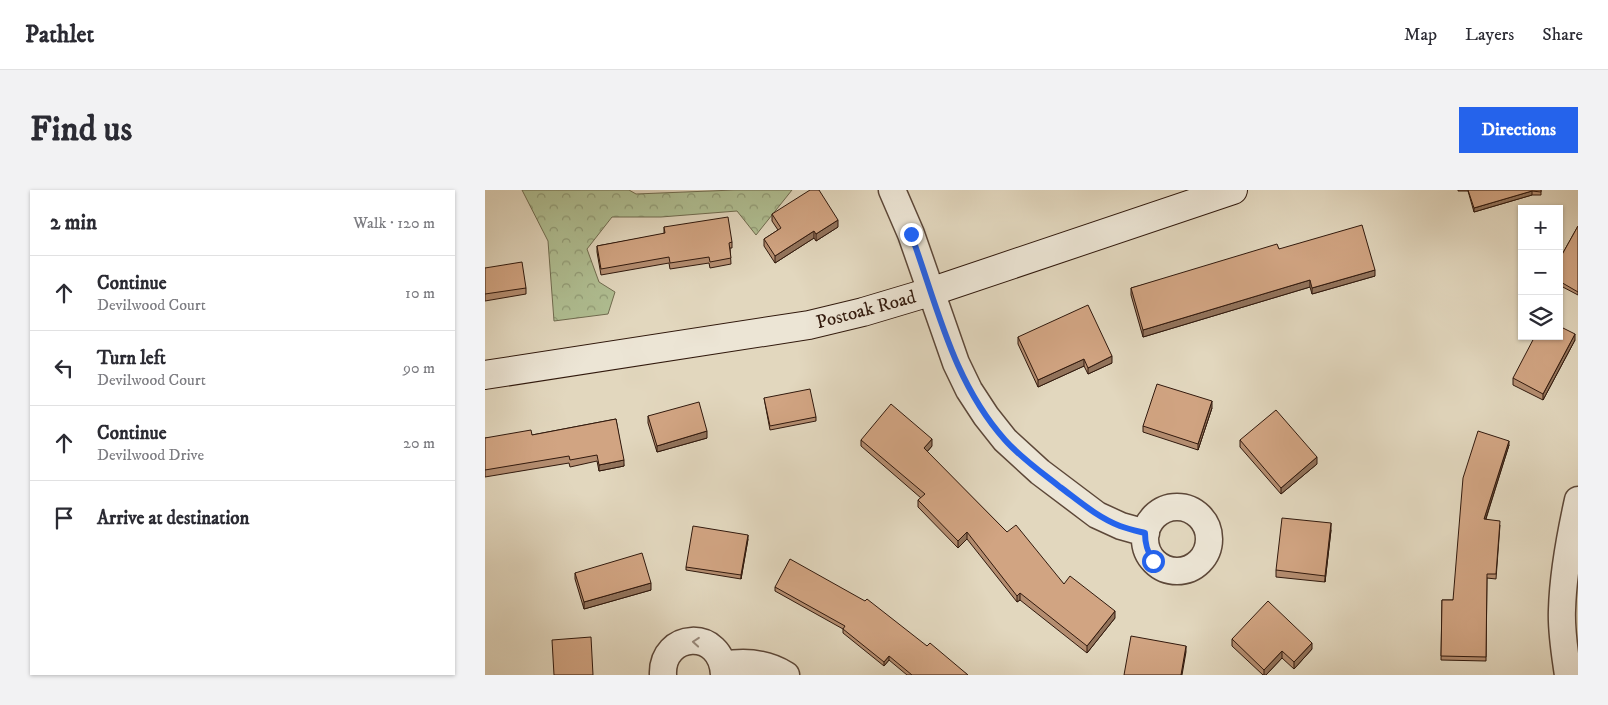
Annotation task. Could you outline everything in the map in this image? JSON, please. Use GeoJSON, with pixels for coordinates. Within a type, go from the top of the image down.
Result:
{"type":"FeatureCollection","features":[{"type":"Feature","properties":{"kind":"street"},"geometry":{"type":"LineString","coordinates":[[892,190],[911,234],[956,363],[969,390],[1005,440],[1040,472],[1097,515],[1121,526],[1145,533]]}},
{"type":"Feature","properties":{"kind":"street","name":"Postoak Road"},"geometry":{"type":"LineString","coordinates":[[485,374],[809,326],[930,292],[1233,190]]}},
{"type":"Feature","properties":{"kind":"street"},"geometry":{"type":"LineString","coordinates":[[1568,675],[1564,649],[1562,610],[1569,544],[1578,500]]}},
{"type":"Feature","properties":{"kind":"street"},"geometry":{"type":"LineString","coordinates":[[663,675],[666,657],[682,643],[692,641],[703,642],[712,647],[719,655],[724,670],[739,662],[758,664],[786,675]]}},
{"type":"Feature","properties":{"kind":"green space"},"geometry":{"type":"Polygon","coordinates":[[[522,190],[629,190],[636,194],[792,190],[756,235],[737,211],[661,217],[612,217],[587,249],[599,282],[615,292],[608,314],[554,321],[548,241],[522,190]]]}},
{"type":"Feature","properties":{"kind":"building"},"geometry":{"type":"Polygon","coordinates":[[[810,190],[819,190],[838,220],[816,234],[814,231],[775,256],[764,239],[781,228],[772,214],[810,190]]]}},
{"type":"Feature","properties":{"kind":"building"},"geometry":{"type":"Polygon","coordinates":[[[1468,190],[1541,190],[1541,192],[1532,191],[1474,208],[1468,190]]]}},
{"type":"Feature","properties":{"kind":"building"},"geometry":{"type":"Polygon","coordinates":[[[728,217],[732,242],[729,243],[731,258],[710,262],[709,257],[670,263],[669,257],[601,269],[597,246],[665,233],[664,227],[728,217]]]}},
{"type":"Feature","properties":{"kind":"building"},"geometry":{"type":"Polygon","coordinates":[[[1362,225],[1375,270],[1312,288],[1310,280],[1143,330],[1131,288],[1277,244],[1279,249],[1362,225]]]}},
{"type":"Feature","properties":{"kind":"building"},"geometry":{"type":"Polygon","coordinates":[[[1578,226],[1578,292],[1563,283],[1563,253],[1578,226]]]}},
{"type":"Feature","properties":{"kind":"building"},"geometry":{"type":"Polygon","coordinates":[[[522,262],[526,288],[485,294],[485,268],[522,262]]]}},
{"type":"Feature","properties":{"kind":"building"},"geometry":{"type":"Polygon","coordinates":[[[1088,305],[1112,356],[1088,368],[1084,359],[1038,380],[1018,337],[1088,305]]]}},
{"type":"Feature","properties":{"kind":"building"},"geometry":{"type":"Polygon","coordinates":[[[1563,328],[1575,334],[1543,394],[1513,378],[1533,340],[1563,340],[1563,328]]]}},
{"type":"Feature","properties":{"kind":"building"},"geometry":{"type":"Polygon","coordinates":[[[1157,384],[1212,401],[1198,444],[1143,426],[1157,384]]]}},
{"type":"Feature","properties":{"kind":"building"},"geometry":{"type":"Polygon","coordinates":[[[810,389],[816,417],[770,426],[764,398],[810,389]]]}},
{"type":"Feature","properties":{"kind":"building"},"geometry":{"type":"Polygon","coordinates":[[[699,402],[707,431],[657,446],[648,416],[699,402]]]}},
{"type":"Feature","properties":{"kind":"building"},"geometry":{"type":"Polygon","coordinates":[[[891,404],[932,439],[924,448],[1007,532],[1016,525],[1064,584],[1070,576],[1115,611],[1087,646],[1020,593],[1017,596],[967,532],[958,541],[918,500],[925,494],[861,440],[891,404]]]}},
{"type":"Feature","properties":{"kind":"building"},"geometry":{"type":"Polygon","coordinates":[[[1276,410],[1317,457],[1281,488],[1240,440],[1276,410]]]}},
{"type":"Feature","properties":{"kind":"building"},"geometry":{"type":"Polygon","coordinates":[[[616,419],[624,460],[599,465],[597,455],[570,460],[569,456],[485,470],[485,438],[531,430],[532,435],[616,419]]]}},
{"type":"Feature","properties":{"kind":"building"},"geometry":{"type":"Polygon","coordinates":[[[1478,431],[1509,441],[1484,519],[1500,521],[1496,574],[1487,574],[1486,657],[1441,656],[1442,600],[1453,600],[1463,478],[1478,431]]]}},
{"type":"Feature","properties":{"kind":"building"},"geometry":{"type":"Polygon","coordinates":[[[1282,518],[1331,523],[1325,576],[1276,570],[1282,518]]]}},
{"type":"Feature","properties":{"kind":"building"},"geometry":{"type":"Polygon","coordinates":[[[693,526],[748,535],[741,575],[686,567],[693,526]]]}},
{"type":"Feature","properties":{"kind":"building"},"geometry":{"type":"Polygon","coordinates":[[[642,553],[651,583],[584,602],[575,573],[642,553]]]}},
{"type":"Feature","properties":{"kind":"building"},"geometry":{"type":"Polygon","coordinates":[[[790,559],[865,601],[867,599],[927,646],[930,643],[968,675],[912,675],[889,656],[884,662],[843,629],[845,626],[775,587],[790,559]]]}},
{"type":"Feature","properties":{"kind":"building"},"geometry":{"type":"Polygon","coordinates":[[[1268,601],[1312,643],[1294,662],[1282,651],[1264,670],[1232,639],[1268,601]]]}},
{"type":"Feature","properties":{"kind":"building"},"geometry":{"type":"Polygon","coordinates":[[[1131,636],[1186,646],[1181,675],[1124,675],[1131,636]]]}},
{"type":"Feature","properties":{"kind":"building"},"geometry":{"type":"Polygon","coordinates":[[[591,637],[593,675],[554,675],[552,640],[591,637]]]}},
{"type":"Feature","properties":{"kind":"route"},"geometry":{"type":"LineString","coordinates":[[911,234],[956,363],[969,390],[986,416],[1005,440],[1040,472],[1097,515],[1121,526],[1145,533],[1145,543],[1153,561]]}}]}
